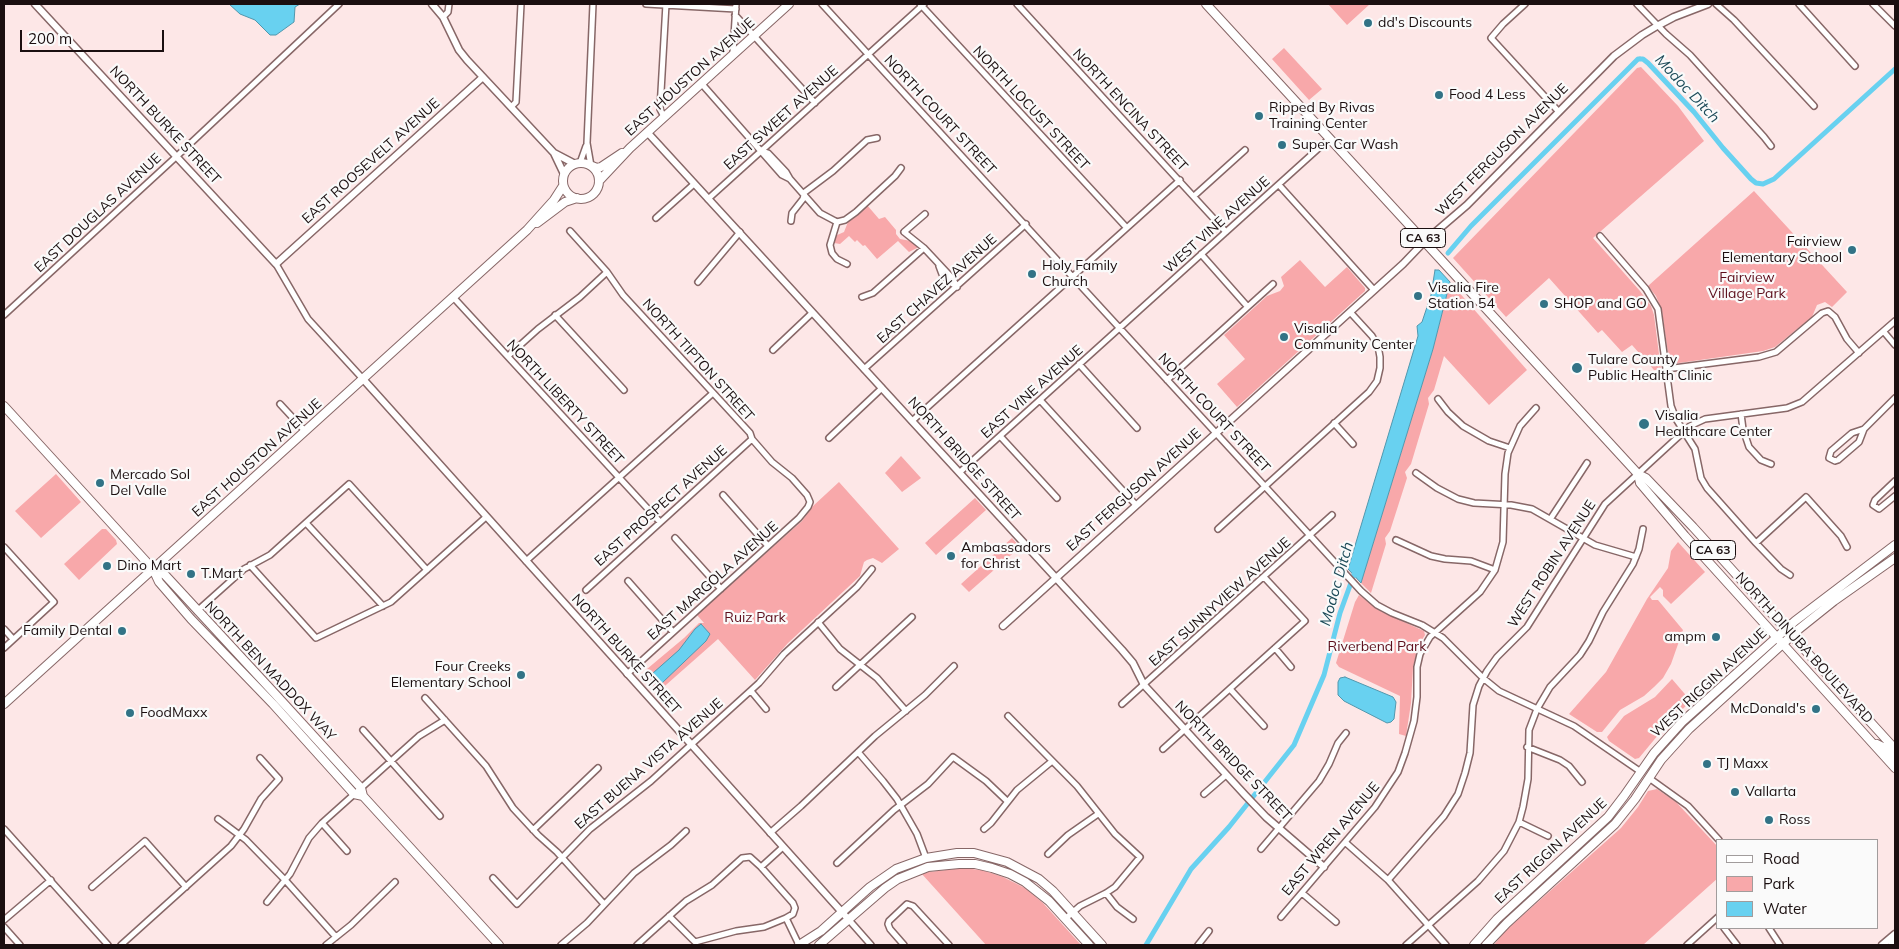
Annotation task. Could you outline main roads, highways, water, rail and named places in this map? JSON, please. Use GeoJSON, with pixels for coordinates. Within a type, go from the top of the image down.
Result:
{"type":"FeatureCollection","features":[{"type":"Feature","properties":{"kind":"main road","name":"EAST HOUSTON AVENUE"},"geometry":{"type":"LineString","coordinates":[[599,181],[647,132],[788,4]]}},
{"type":"Feature","properties":{"kind":"main road","name":"NORTH DINUBA BOULEVARD"},"geometry":{"type":"LineString","coordinates":[[1206,4],[1638,474],[1646,478],[1895,749]]}},
{"type":"Feature","properties":{"kind":"main road","name":"EAST HOUSTON AVENUE"},"geometry":{"type":"LineString","coordinates":[[592,166],[601,167],[630,148]]}},
{"type":"Feature","properties":{"kind":"main road"},"geometry":{"type":"LineString","coordinates":[[577,163],[592,166],[596,170],[599,181],[595,192],[590,196],[577,198],[568,194],[563,186],[564,174],[570,166],[577,163]]}},
{"type":"Feature","properties":{"kind":"main road","name":"EAST HOUSTON AVENUE"},"geometry":{"type":"LineString","coordinates":[[527,230],[554,200],[563,186]]}},
{"type":"Feature","properties":{"kind":"main road","name":"EAST HOUSTON AVENUE"},"geometry":{"type":"LineString","coordinates":[[4,704],[527,230],[565,202],[577,198]]}},
{"type":"Feature","properties":{"kind":"main road","name":"NORTH BEN MADDOX WAY"},"geometry":{"type":"LineString","coordinates":[[4,406],[153,569],[159,582],[191,619],[363,796],[499,945]]}},
{"type":"Feature","properties":{"kind":"main road","name":"NORTH DINUBA BOULEVARD"},"geometry":{"type":"LineString","coordinates":[[1638,474],[1640,483],[1660,506],[1895,768]]}},
{"type":"Feature","properties":{"kind":"main road","name":"WEST RIGGIN AVENUE"},"geometry":{"type":"LineString","coordinates":[[1641,772],[1657,749],[1686,718],[1777,636],[1823,598],[1895,544]]}},
{"type":"Feature","properties":{"kind":"main road","name":"WEST RIGGIN AVENUE"},"geometry":{"type":"LineString","coordinates":[[1649,778],[1664,756],[1682,736],[1783,643],[1830,604],[1895,558]]}},
{"type":"Feature","properties":{"kind":"main road","name":"NORTH BEN MADDOX WAY"},"geometry":{"type":"LineString","coordinates":[[153,569],[165,575],[358,791]]}},
{"type":"Feature","properties":{"kind":"main road"},"geometry":{"type":"LineString","coordinates":[[1649,778],[1647,772],[1650,765],[1686,718]]}},
{"type":"Feature","properties":{"kind":"main road"},"geometry":{"type":"LineString","coordinates":[[1870,740],[1885,748],[1895,759]]}},
{"type":"Feature","properties":{"kind":"main road"},"geometry":{"type":"LineString","coordinates":[[1600,838],[1643,778],[1641,772]]}},
{"type":"Feature","properties":{"kind":"main road","name":"EAST RIGGIN AVENUE"},"geometry":{"type":"LineString","coordinates":[[1474,945],[1496,919],[1604,820],[1621,801],[1641,772]]}},
{"type":"Feature","properties":{"kind":"main road","name":"EAST RIGGIN AVENUE"},"geometry":{"type":"LineString","coordinates":[[1486,945],[1507,923],[1600,838],[1625,812],[1649,778]]}},
{"type":"Feature","properties":{"kind":"main road"},"geometry":{"type":"LineString","coordinates":[[799,945],[821,931],[870,887],[890,873],[911,862],[942,854],[974,853],[1007,862],[1039,880],[1053,891],[1102,945]]}},
{"type":"Feature","properties":{"kind":"main road"},"geometry":{"type":"LineString","coordinates":[[819,945],[898,879],[928,868],[946,864],[975,864],[1010,874],[1036,890],[1049,901],[1089,945]]}},
{"type":"Feature","properties":{"kind":"water"},"geometry":{"type":"Polygon","coordinates":[[[229,4],[300,4],[295,7],[294,22],[276,35],[270,35],[255,20],[240,14],[229,4]]]}},
{"type":"Feature","properties":{"kind":"water"},"geometry":{"type":"Polygon","coordinates":[[[1435,270],[1439,270],[1450,282],[1433,349],[1361,583],[1348,569],[1418,336],[1417,326],[1422,322],[1431,295],[1435,270]]]}},
{"type":"Feature","properties":{"kind":"water"},"geometry":{"type":"Polygon","coordinates":[[[701,624],[710,634],[706,641],[662,683],[657,684],[654,682],[652,678],[653,673],[679,650],[701,624]]]}},
{"type":"Feature","properties":{"kind":"water"},"geometry":{"type":"Polygon","coordinates":[[[1345,677],[1393,697],[1396,702],[1394,719],[1387,723],[1344,701],[1338,695],[1338,682],[1340,678],[1345,677]]]}},
{"type":"Feature","properties":{"kind":"waterway","name":"Modoc Ditch"},"geometry":{"type":"LineString","coordinates":[[1448,253],[1471,226],[1638,59],[1643,59],[1648,63],[1694,112],[1751,179],[1756,183],[1763,184],[1774,179],[1895,69]]}},
{"type":"Feature","properties":{"kind":"waterway","name":"Modoc Ditch"},"geometry":{"type":"LineString","coordinates":[[1146,945],[1191,869],[1229,827],[1294,745],[1324,675],[1340,613],[1356,569]]}},
{"type":"Feature","properties":{"kind":"place","name":"dd's Discounts"},"geometry":{"type":"Point","coordinates":[1368,23]}},
{"type":"Feature","properties":{"kind":"place","name":"Food 4 Less"},"geometry":{"type":"Point","coordinates":[1439,95]}},
{"type":"Feature","properties":{"kind":"place","name":"Ripped By Rivas Training Center"},"geometry":{"type":"Point","coordinates":[1259,116]}},
{"type":"Feature","properties":{"kind":"place","name":"Super Car Wash"},"geometry":{"type":"Point","coordinates":[1282,145]}},
{"type":"Feature","properties":{"kind":"place","name":"Fairview Elementary School"},"geometry":{"type":"Point","coordinates":[1852,250]}},
{"type":"Feature","properties":{"kind":"place","name":"Holy Family Church"},"geometry":{"type":"Point","coordinates":[1032,274]}},
{"type":"Feature","properties":{"kind":"place","name":"Visalia Fire Station 54"},"geometry":{"type":"Point","coordinates":[1418,296]}},
{"type":"Feature","properties":{"kind":"place","name":"SHOP and GO"},"geometry":{"type":"Point","coordinates":[1544,304]}},
{"type":"Feature","properties":{"kind":"place","name":"Visalia Community Center"},"geometry":{"type":"Point","coordinates":[1284,337]}},
{"type":"Feature","properties":{"kind":"place","name":"Tulare County Public Health Clinic"},"geometry":{"type":"Point","coordinates":[1577,368]}},
{"type":"Feature","properties":{"kind":"place","name":"Visalia Healthcare Center"},"geometry":{"type":"Point","coordinates":[1644,424]}},
{"type":"Feature","properties":{"kind":"place","name":"Mercado Sol Del Valle"},"geometry":{"type":"Point","coordinates":[100,483]}},
{"type":"Feature","properties":{"kind":"place","name":"Ambassadors for Christ"},"geometry":{"type":"Point","coordinates":[951,556]}},
{"type":"Feature","properties":{"kind":"place","name":"Dino Mart"},"geometry":{"type":"Point","coordinates":[107,566]}},
{"type":"Feature","properties":{"kind":"place","name":"T.Mart"},"geometry":{"type":"Point","coordinates":[191,574]}},
{"type":"Feature","properties":{"kind":"place","name":"Family Dental"},"geometry":{"type":"Point","coordinates":[122,631]}},
{"type":"Feature","properties":{"kind":"place","name":"ampm"},"geometry":{"type":"Point","coordinates":[1716,637]}},
{"type":"Feature","properties":{"kind":"place","name":"Four Creeks Elementary School"},"geometry":{"type":"Point","coordinates":[521,675]}},
{"type":"Feature","properties":{"kind":"place","name":"McDonald's"},"geometry":{"type":"Point","coordinates":[1816,709]}},
{"type":"Feature","properties":{"kind":"place","name":"FoodMaxx"},"geometry":{"type":"Point","coordinates":[130,713]}},
{"type":"Feature","properties":{"kind":"place","name":"TJ Maxx"},"geometry":{"type":"Point","coordinates":[1707,764]}},
{"type":"Feature","properties":{"kind":"place","name":"Vallarta"},"geometry":{"type":"Point","coordinates":[1735,792]}},
{"type":"Feature","properties":{"kind":"place","name":"Ross"},"geometry":{"type":"Point","coordinates":[1769,820]}},
{"type":"Feature","properties":{"kind":"park label","name":"Fairview Village Park"},"geometry":{"type":"Point","coordinates":[1747,286]}},
{"type":"Feature","properties":{"kind":"park label","name":"Ruiz Park"},"geometry":{"type":"Point","coordinates":[755,618]}},
{"type":"Feature","properties":{"kind":"park label","name":"Riverbend Park"},"geometry":{"type":"Point","coordinates":[1377,647]}}]}
